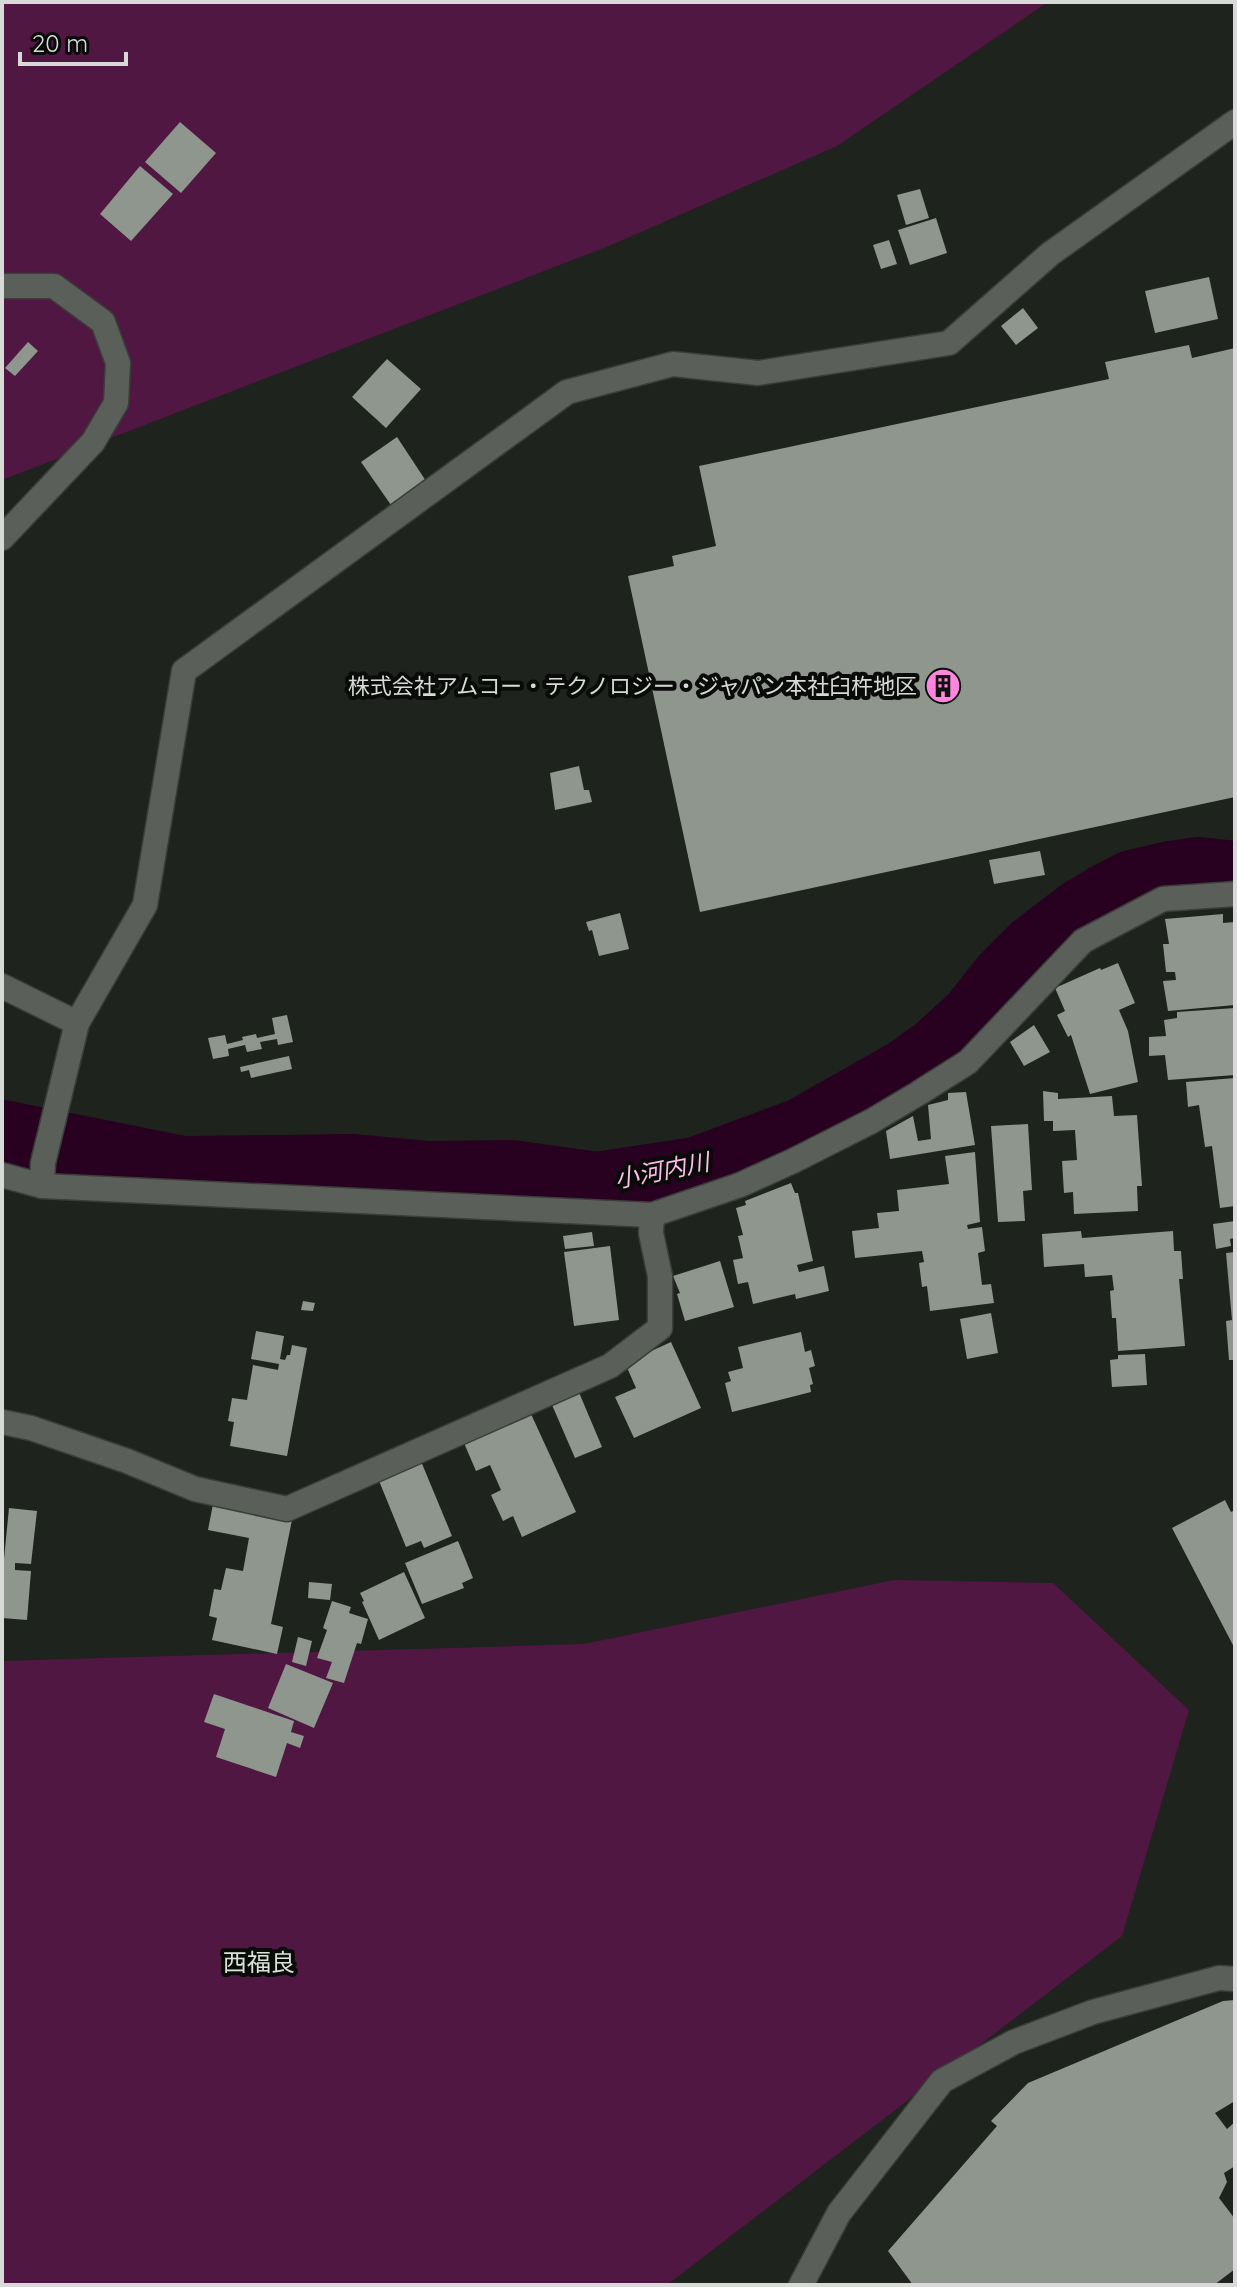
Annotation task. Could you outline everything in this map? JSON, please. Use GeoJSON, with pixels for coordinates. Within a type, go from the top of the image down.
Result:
{"type":"FeatureCollection","features":[{"type":"Feature","properties":{"kind":"street"},"geometry":{"type":"LineString","coordinates":[[43,1175],[77,1023],[145,905],[184,671],[567,392],[673,364],[758,373],[949,343],[1050,254],[1235,122]]}},
{"type":"Feature","properties":{"kind":"street"},"geometry":{"type":"LineString","coordinates":[[2,286],[54,286],[103,322],[118,363],[116,403],[93,442],[2,538]]}},
{"type":"Feature","properties":{"kind":"street"},"geometry":{"type":"LineString","coordinates":[[2,1175],[43,1175],[652,1215],[740,1185],[793,1161],[872,1121],[968,1062],[1083,941],[1163,899],[1235,894]]}},
{"type":"Feature","properties":{"kind":"street"},"geometry":{"type":"LineString","coordinates":[[2,986],[77,1023]]}},
{"type":"Feature","properties":{"kind":"street"},"geometry":{"type":"LineString","coordinates":[[2,1422],[31,1428],[127,1461],[195,1489],[287,1509],[610,1366],[660,1328],[660,1276],[651,1233],[652,1215]]}},
{"type":"Feature","properties":{"kind":"street"},"geometry":{"type":"LineString","coordinates":[[801,2285],[839,2213],[942,2081],[1014,2042],[1093,2012],[1219,1978],[1235,1979]]}},
{"type":"Feature","properties":{"kind":"shaded area"},"geometry":{"type":"Polygon","coordinates":[[[2,2],[1048,2],[837,146],[609,246],[2,480],[2,2]]]}},
{"type":"Feature","properties":{"kind":"shaded area"},"geometry":{"type":"Polygon","coordinates":[[[894,1580],[1053,1583],[1189,1710],[1122,1936],[667,2285],[2,2285],[2,1661],[584,1644],[894,1580]]]}},
{"type":"Feature","properties":{"kind":"building"},"geometry":{"type":"Polygon","coordinates":[[[180,122],[216,153],[181,193],[145,162],[180,122]]]}},
{"type":"Feature","properties":{"kind":"building"},"geometry":{"type":"Polygon","coordinates":[[[140,166],[173,194],[131,241],[100,214],[140,166]]]}},
{"type":"Feature","properties":{"kind":"building"},"geometry":{"type":"Polygon","coordinates":[[[920,189],[929,218],[906,225],[897,195],[920,189]]]}},
{"type":"Feature","properties":{"kind":"building"},"geometry":{"type":"Polygon","coordinates":[[[936,218],[947,253],[910,265],[898,230],[936,218]]]}},
{"type":"Feature","properties":{"kind":"building"},"geometry":{"type":"Polygon","coordinates":[[[889,240],[897,264],[881,269],[873,245],[889,240]]]}},
{"type":"Feature","properties":{"kind":"building"},"geometry":{"type":"Polygon","coordinates":[[[1209,277],[1218,319],[1155,333],[1145,291],[1209,277]]]}},
{"type":"Feature","properties":{"kind":"building"},"geometry":{"type":"Polygon","coordinates":[[[1023,308],[1038,328],[1016,345],[1001,326],[1023,308]]]}},
{"type":"Feature","properties":{"kind":"building"},"geometry":{"type":"Polygon","coordinates":[[[28,342],[38,351],[15,376],[5,368],[28,342]]]}},
{"type":"Feature","properties":{"kind":"building","name":"株式会社アムコー・テクノロジー・ジャパン本社臼杵地区"},"geometry":{"type":"Polygon","coordinates":[[[1189,345],[1192,358],[1235,348],[1235,797],[700,912],[628,576],[674,566],[672,556],[716,546],[699,466],[1109,379],[1105,362],[1189,345]]]}},
{"type":"Feature","properties":{"kind":"building"},"geometry":{"type":"Polygon","coordinates":[[[387,359],[421,389],[386,428],[352,397],[387,359]]]}},
{"type":"Feature","properties":{"kind":"building"},"geometry":{"type":"Polygon","coordinates":[[[397,437],[426,481],[391,505],[361,462],[397,437]]]}},
{"type":"Feature","properties":{"kind":"building"},"geometry":{"type":"Polygon","coordinates":[[[579,766],[584,790],[589,790],[592,802],[555,810],[550,773],[579,766]]]}},
{"type":"Feature","properties":{"kind":"building"},"geometry":{"type":"Polygon","coordinates":[[[1040,851],[1045,875],[994,884],[989,860],[1040,851]]]}},
{"type":"Feature","properties":{"kind":"building"},"geometry":{"type":"Polygon","coordinates":[[[620,913],[629,949],[599,956],[592,930],[589,931],[586,922],[620,913]]]}},
{"type":"Feature","properties":{"kind":"building"},"geometry":{"type":"Polygon","coordinates":[[[1223,914],[1223,923],[1235,922],[1235,1005],[1168,1011],[1163,981],[1176,980],[1175,972],[1166,972],[1163,944],[1169,944],[1165,919],[1223,914]]]}},
{"type":"Feature","properties":{"kind":"building"},"geometry":{"type":"Polygon","coordinates":[[[1118,963],[1135,1003],[1119,1010],[1128,1031],[1138,1082],[1090,1094],[1071,1035],[1068,1037],[1057,1015],[1065,1011],[1055,988],[1118,963]]]}},
{"type":"Feature","properties":{"kind":"building"},"geometry":{"type":"Polygon","coordinates":[[[1235,1008],[1235,1075],[1168,1080],[1165,1055],[1149,1056],[1149,1037],[1166,1036],[1164,1020],[1177,1018],[1177,1012],[1235,1008]]]}},
{"type":"Feature","properties":{"kind":"building"},"geometry":{"type":"Polygon","coordinates":[[[287,1015],[293,1042],[278,1045],[277,1039],[260,1042],[262,1049],[247,1052],[245,1045],[228,1049],[229,1056],[213,1059],[208,1038],[225,1035],[227,1044],[256,1034],[257,1038],[275,1034],[272,1018],[287,1015]]]}},
{"type":"Feature","properties":{"kind":"building"},"geometry":{"type":"Polygon","coordinates":[[[1034,1025],[1050,1052],[1024,1066],[1010,1042],[1034,1025]]]}},
{"type":"Feature","properties":{"kind":"building"},"geometry":{"type":"Polygon","coordinates":[[[289,1056],[292,1069],[251,1078],[249,1070],[241,1072],[240,1067],[289,1056]]]}},
{"type":"Feature","properties":{"kind":"building"},"geometry":{"type":"Polygon","coordinates":[[[1235,1078],[1235,1206],[1220,1208],[1212,1146],[1205,1147],[1199,1105],[1188,1107],[1186,1082],[1235,1078]]]}},
{"type":"Feature","properties":{"kind":"building"},"geometry":{"type":"Polygon","coordinates":[[[1043,1091],[1058,1093],[1058,1099],[1112,1096],[1114,1116],[1137,1115],[1142,1186],[1137,1186],[1138,1211],[1074,1214],[1073,1192],[1064,1193],[1062,1161],[1077,1160],[1075,1130],[1053,1131],[1053,1121],[1044,1121],[1043,1091]]]}},
{"type":"Feature","properties":{"kind":"building"},"geometry":{"type":"Polygon","coordinates":[[[966,1092],[975,1145],[890,1159],[886,1131],[913,1116],[918,1141],[931,1139],[928,1105],[948,1100],[948,1093],[966,1092]]]}},
{"type":"Feature","properties":{"kind":"building"},"geometry":{"type":"Polygon","coordinates":[[[1028,1124],[1032,1190],[1023,1191],[1025,1221],[998,1222],[991,1126],[1028,1124]]]}},
{"type":"Feature","properties":{"kind":"building"},"geometry":{"type":"Polygon","coordinates":[[[975,1152],[980,1222],[967,1225],[968,1229],[982,1227],[985,1251],[978,1253],[982,1285],[991,1284],[994,1303],[930,1311],[927,1286],[922,1287],[919,1263],[924,1262],[922,1251],[855,1258],[852,1231],[879,1228],[877,1213],[899,1211],[897,1190],[949,1184],[945,1156],[975,1152]]]}},
{"type":"Feature","properties":{"kind":"building"},"geometry":{"type":"Polygon","coordinates":[[[791,1183],[795,1193],[798,1193],[813,1261],[797,1265],[799,1272],[824,1266],[829,1291],[796,1299],[795,1294],[753,1304],[748,1282],[738,1284],[733,1260],[743,1258],[738,1236],[743,1235],[736,1208],[746,1205],[745,1201],[791,1183]]]}},
{"type":"Feature","properties":{"kind":"building"},"geometry":{"type":"Polygon","coordinates":[[[1235,1221],[1235,1238],[1230,1239],[1231,1246],[1216,1249],[1213,1224],[1235,1221]]]}},
{"type":"Feature","properties":{"kind":"building"},"geometry":{"type":"Polygon","coordinates":[[[1081,1231],[1082,1238],[1173,1231],[1174,1251],[1181,1251],[1183,1279],[1179,1279],[1185,1346],[1118,1351],[1116,1318],[1112,1318],[1112,1275],[1085,1277],[1084,1264],[1044,1267],[1042,1234],[1081,1231]]]}},
{"type":"Feature","properties":{"kind":"building"},"geometry":{"type":"Polygon","coordinates":[[[592,1232],[594,1246],[565,1249],[563,1236],[592,1232]]]}},
{"type":"Feature","properties":{"kind":"building"},"geometry":{"type":"Polygon","coordinates":[[[610,1246],[619,1320],[574,1326],[564,1252],[610,1246]]]}},
{"type":"Feature","properties":{"kind":"building"},"geometry":{"type":"Polygon","coordinates":[[[1235,1252],[1235,1360],[1229,1360],[1226,1321],[1232,1320],[1226,1253],[1235,1252]]]}},
{"type":"Feature","properties":{"kind":"building"},"geometry":{"type":"Polygon","coordinates":[[[720,1261],[734,1307],[685,1321],[673,1276],[720,1261]]]}},
{"type":"Feature","properties":{"kind":"building"},"geometry":{"type":"Polygon","coordinates":[[[303,1301],[315,1303],[313,1311],[301,1310],[303,1301]]]}},
{"type":"Feature","properties":{"kind":"building"},"geometry":{"type":"Polygon","coordinates":[[[991,1313],[998,1353],[967,1359],[960,1319],[991,1313]]]}},
{"type":"Feature","properties":{"kind":"building"},"geometry":{"type":"Polygon","coordinates":[[[256,1331],[284,1336],[280,1359],[285,1360],[290,1355],[292,1345],[307,1348],[287,1456],[230,1446],[234,1422],[228,1421],[232,1398],[247,1400],[253,1365],[278,1370],[279,1364],[251,1359],[256,1331]]]}},
{"type":"Feature","properties":{"kind":"building"},"geometry":{"type":"Polygon","coordinates":[[[801,1332],[805,1352],[811,1350],[815,1366],[809,1368],[813,1384],[810,1385],[811,1392],[732,1412],[725,1383],[731,1381],[728,1372],[743,1368],[738,1347],[801,1332]]]}},
{"type":"Feature","properties":{"kind":"building"},"geometry":{"type":"Polygon","coordinates":[[[671,1342],[701,1408],[634,1438],[615,1397],[636,1388],[625,1363],[671,1342]]]}},
{"type":"Feature","properties":{"kind":"building"},"geometry":{"type":"Polygon","coordinates":[[[1145,1354],[1147,1385],[1112,1387],[1110,1360],[1118,1359],[1118,1355],[1145,1354]]]}},
{"type":"Feature","properties":{"kind":"building"},"geometry":{"type":"Polygon","coordinates":[[[575,1383],[602,1447],[575,1458],[549,1398],[575,1383]]]}},
{"type":"Feature","properties":{"kind":"building"},"geometry":{"type":"Polygon","coordinates":[[[531,1414],[576,1512],[522,1537],[513,1516],[503,1521],[491,1495],[501,1490],[490,1465],[476,1471],[461,1436],[531,1414]]]}},
{"type":"Feature","properties":{"kind":"building"},"geometry":{"type":"Polygon","coordinates":[[[418,1454],[452,1536],[424,1548],[421,1541],[406,1547],[375,1471],[418,1454]]]}},
{"type":"Feature","properties":{"kind":"building"},"geometry":{"type":"Polygon","coordinates":[[[214,1499],[293,1515],[271,1624],[283,1627],[277,1654],[212,1640],[217,1618],[209,1616],[214,1589],[221,1590],[226,1568],[243,1571],[249,1538],[208,1530],[214,1499]]]}},
{"type":"Feature","properties":{"kind":"building"},"geometry":{"type":"Polygon","coordinates":[[[1225,1500],[1231,1512],[1235,1510],[1235,1649],[1172,1528],[1225,1500]]]}},
{"type":"Feature","properties":{"kind":"building"},"geometry":{"type":"Polygon","coordinates":[[[9,1508],[37,1511],[31,1564],[15,1563],[15,1570],[31,1571],[27,1620],[2,1618],[2,1559],[9,1508]]]}},
{"type":"Feature","properties":{"kind":"building"},"geometry":{"type":"Polygon","coordinates":[[[458,1541],[473,1578],[462,1583],[464,1588],[422,1604],[405,1563],[458,1541]]]}},
{"type":"Feature","properties":{"kind":"building"},"geometry":{"type":"Polygon","coordinates":[[[404,1572],[425,1618],[379,1640],[360,1593],[404,1572]]]}},
{"type":"Feature","properties":{"kind":"building"},"geometry":{"type":"Polygon","coordinates":[[[309,1582],[332,1584],[330,1600],[308,1598],[309,1582]]]}},
{"type":"Feature","properties":{"kind":"building"},"geometry":{"type":"Polygon","coordinates":[[[332,1601],[351,1607],[349,1613],[368,1619],[344,1683],[326,1678],[332,1662],[317,1658],[327,1630],[323,1628],[332,1601]]]}},
{"type":"Feature","properties":{"kind":"building"},"geometry":{"type":"Polygon","coordinates":[[[298,1637],[312,1641],[306,1666],[292,1662],[298,1637]]]}},
{"type":"Feature","properties":{"kind":"building"},"geometry":{"type":"Polygon","coordinates":[[[286,1664],[333,1683],[314,1728],[268,1708],[286,1664]]]}},
{"type":"Feature","properties":{"kind":"building"},"geometry":{"type":"Polygon","coordinates":[[[214,1694],[294,1721],[291,1732],[304,1736],[300,1748],[287,1743],[276,1777],[216,1757],[225,1729],[204,1722],[214,1694]]]}},
{"type":"Feature","properties":{"kind":"building"},"geometry":{"type":"Polygon","coordinates":[[[1235,2000],[1235,2101],[1215,2113],[1227,2129],[1235,2122],[1235,2166],[1224,2173],[1227,2182],[1219,2198],[1235,2219],[1235,2269],[1214,2285],[913,2285],[888,2251],[997,2126],[991,2121],[1028,2083],[1223,2001],[1235,2000]]]}},
{"type":"Feature","properties":{"kind":"waterway","name":"小河内川"},"geometry":{"type":"LineString","coordinates":[[2,1132],[182,1168],[354,1166],[429,1173],[511,1172],[597,1184],[696,1169],[801,1130],[905,1071],[936,1049],[972,1016],[1002,978],[1034,946],[1105,896],[1132,882],[1171,873],[1199,869],[1235,873]]}},
{"type":"Feature","properties":{"kind":"place","name":"株式会社アムコー・テクノロジー・ジャパン本社臼杵地区"},"geometry":{"type":"Point","coordinates":[943,686]}},
{"type":"Feature","properties":{"kind":"district","name":"西福良"},"geometry":{"type":"Point","coordinates":[259,1963]}}]}
